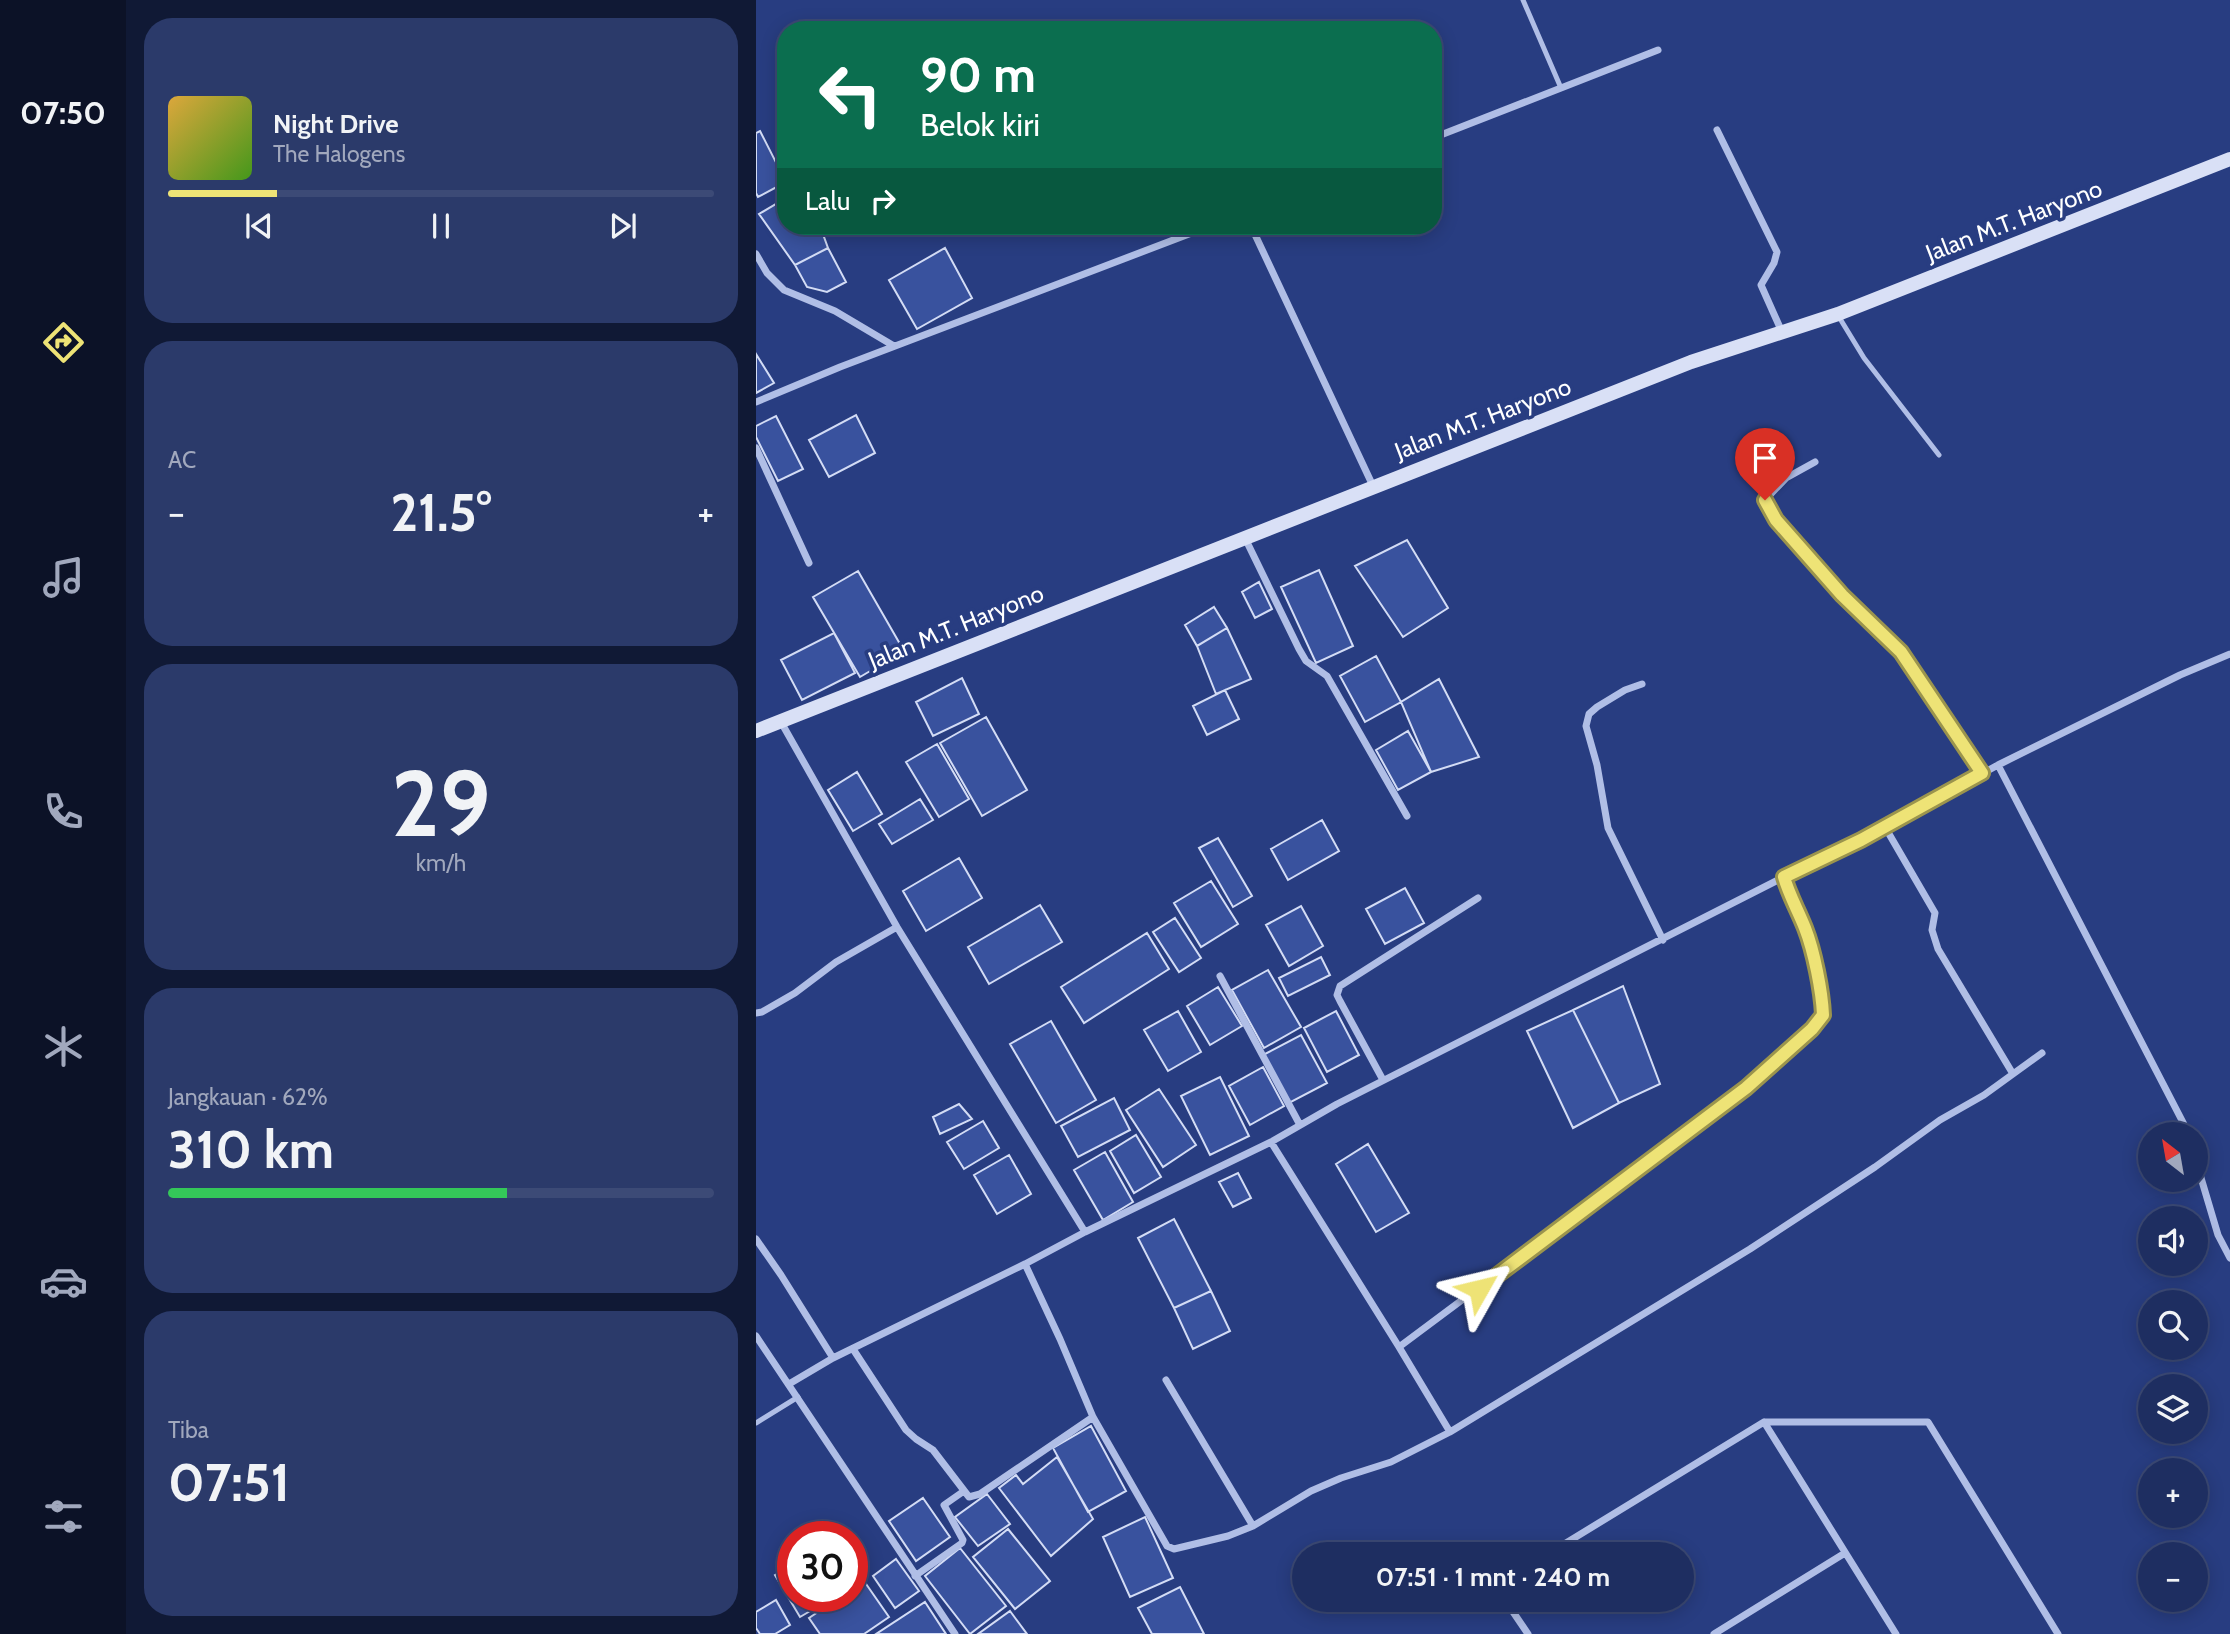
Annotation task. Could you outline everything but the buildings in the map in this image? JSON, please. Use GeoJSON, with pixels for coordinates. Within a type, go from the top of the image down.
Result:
{"type":"FeatureCollection","features":[{"type":"Feature","properties":{"kind":"main road","name":"Jalan M.T. Haryono"},"geometry":{"type":"LineString","coordinates":[[756,731],[1691,362],[1838,314],[2230,159]]}},
{"type":"Feature","properties":{"kind":"street"},"geometry":{"type":"LineString","coordinates":[[1442,134],[1658,50]]}},
{"type":"Feature","properties":{"kind":"street"},"geometry":{"type":"LineString","coordinates":[[1717,131],[1777,252],[1761,285],[1783,332]]}},
{"type":"Feature","properties":{"kind":"street"},"geometry":{"type":"LineString","coordinates":[[756,402],[894,346],[1186,235]]}},
{"type":"Feature","properties":{"kind":"street"},"geometry":{"type":"LineString","coordinates":[[1255,235],[1373,486]]}},
{"type":"Feature","properties":{"kind":"street"},"geometry":{"type":"LineString","coordinates":[[756,254],[767,273],[784,290],[835,311],[894,346]]}},
{"type":"Feature","properties":{"kind":"street"},"geometry":{"type":"LineString","coordinates":[[756,448],[809,563]]}},
{"type":"Feature","properties":{"kind":"street"},"geometry":{"type":"LineString","coordinates":[[1815,462],[1786,478],[1765,500],[1776,520],[1833,585],[1901,652],[1982,773]]}},
{"type":"Feature","properties":{"kind":"street"},"geometry":{"type":"LineString","coordinates":[[1245,537],[1299,649],[1306,661],[1328,676],[1407,816]]}},
{"type":"Feature","properties":{"kind":"street"},"geometry":{"type":"LineString","coordinates":[[789,1384],[833,1358],[1271,1142],[1383,1080],[1885,827],[1982,773],[2180,675],[2230,655]]}},
{"type":"Feature","properties":{"kind":"street"},"geometry":{"type":"LineString","coordinates":[[1642,684],[1625,690],[1597,707],[1589,714],[1586,726],[1597,765],[1608,828],[1663,940]]}},
{"type":"Feature","properties":{"kind":"street"},"geometry":{"type":"LineString","coordinates":[[781,721],[897,926],[1084,1232]]}},
{"type":"Feature","properties":{"kind":"street"},"geometry":{"type":"LineString","coordinates":[[1998,765],[2183,1122]]}},
{"type":"Feature","properties":{"kind":"street"},"geometry":{"type":"LineString","coordinates":[[1885,827],[1935,913],[1932,930],[1947,968],[2013,1074]]}},
{"type":"Feature","properties":{"kind":"street"},"geometry":{"type":"LineString","coordinates":[[1399,1346],[1715,1112],[1769,1069],[1812,1029],[1823,1015],[1823,1000],[1806,929],[1788,893],[1784,877]]}},
{"type":"Feature","properties":{"kind":"street"},"geometry":{"type":"LineString","coordinates":[[1383,1080],[1337,995],[1340,986],[1478,898]]}},
{"type":"Feature","properties":{"kind":"street"},"geometry":{"type":"LineString","coordinates":[[756,1013],[796,993],[836,962],[897,926]]}},
{"type":"Feature","properties":{"kind":"street"},"geometry":{"type":"LineString","coordinates":[[1220,976],[1300,1125]]}},
{"type":"Feature","properties":{"kind":"street"},"geometry":{"type":"LineString","coordinates":[[1024,1264],[1093,1417],[1167,1546],[1174,1549],[1228,1536],[1253,1526],[1311,1491],[1391,1462],[1450,1432],[1750,1249],[1875,1167],[1940,1120],[1984,1095],[2042,1053]]}},
{"type":"Feature","properties":{"kind":"street"},"geometry":{"type":"LineString","coordinates":[[1271,1142],[1450,1432]]}},
{"type":"Feature","properties":{"kind":"street"},"geometry":{"type":"LineString","coordinates":[[2205,1192],[2218,1235],[2230,1258]]}},
{"type":"Feature","properties":{"kind":"street"},"geometry":{"type":"LineString","coordinates":[[756,1239],[833,1358]]}},
{"type":"Feature","properties":{"kind":"street"},"geometry":{"type":"LineString","coordinates":[[756,1336],[955,1634]]}},
{"type":"Feature","properties":{"kind":"street"},"geometry":{"type":"LineString","coordinates":[[853,1349],[906,1430],[933,1450],[970,1497],[980,1494],[1093,1417]]}},
{"type":"Feature","properties":{"kind":"street"},"geometry":{"type":"LineString","coordinates":[[1166,1380],[1253,1526]]}},
{"type":"Feature","properties":{"kind":"street"},"geometry":{"type":"LineString","coordinates":[[1764,1422],[1896,1634]]}},
{"type":"Feature","properties":{"kind":"street"},"geometry":{"type":"LineString","coordinates":[[1568,1542],[1764,1422],[1928,1422],[2058,1634]]}},
{"type":"Feature","properties":{"kind":"street"},"geometry":{"type":"LineString","coordinates":[[915,1576],[962,1543],[963,1539],[944,1505],[964,1491]]}},
{"type":"Feature","properties":{"kind":"street"},"geometry":{"type":"LineString","coordinates":[[1714,1634],[1845,1553]]}},
{"type":"Feature","properties":{"kind":"street"},"geometry":{"type":"LineString","coordinates":[[1513,1612],[1528,1634]]}},
{"type":"Feature","properties":{"kind":"lane"},"geometry":{"type":"LineString","coordinates":[[1522,0],[1561,88]]}},
{"type":"Feature","properties":{"kind":"lane"},"geometry":{"type":"LineString","coordinates":[[1838,314],[1864,358],[1939,455]]}},
{"type":"Feature","properties":{"kind":"lane"},"geometry":{"type":"LineString","coordinates":[[756,1423],[798,1397]]}},
{"type":"Feature","properties":{"kind":"route"},"geometry":{"type":"LineString","coordinates":[[1479,1289],[1746,1088],[1812,1029],[1823,1015],[1823,1000],[1806,929],[1788,893],[1784,877],[1861,840],[1982,773],[1901,652],[1842,595],[1776,520],[1765,500]]}}]}
